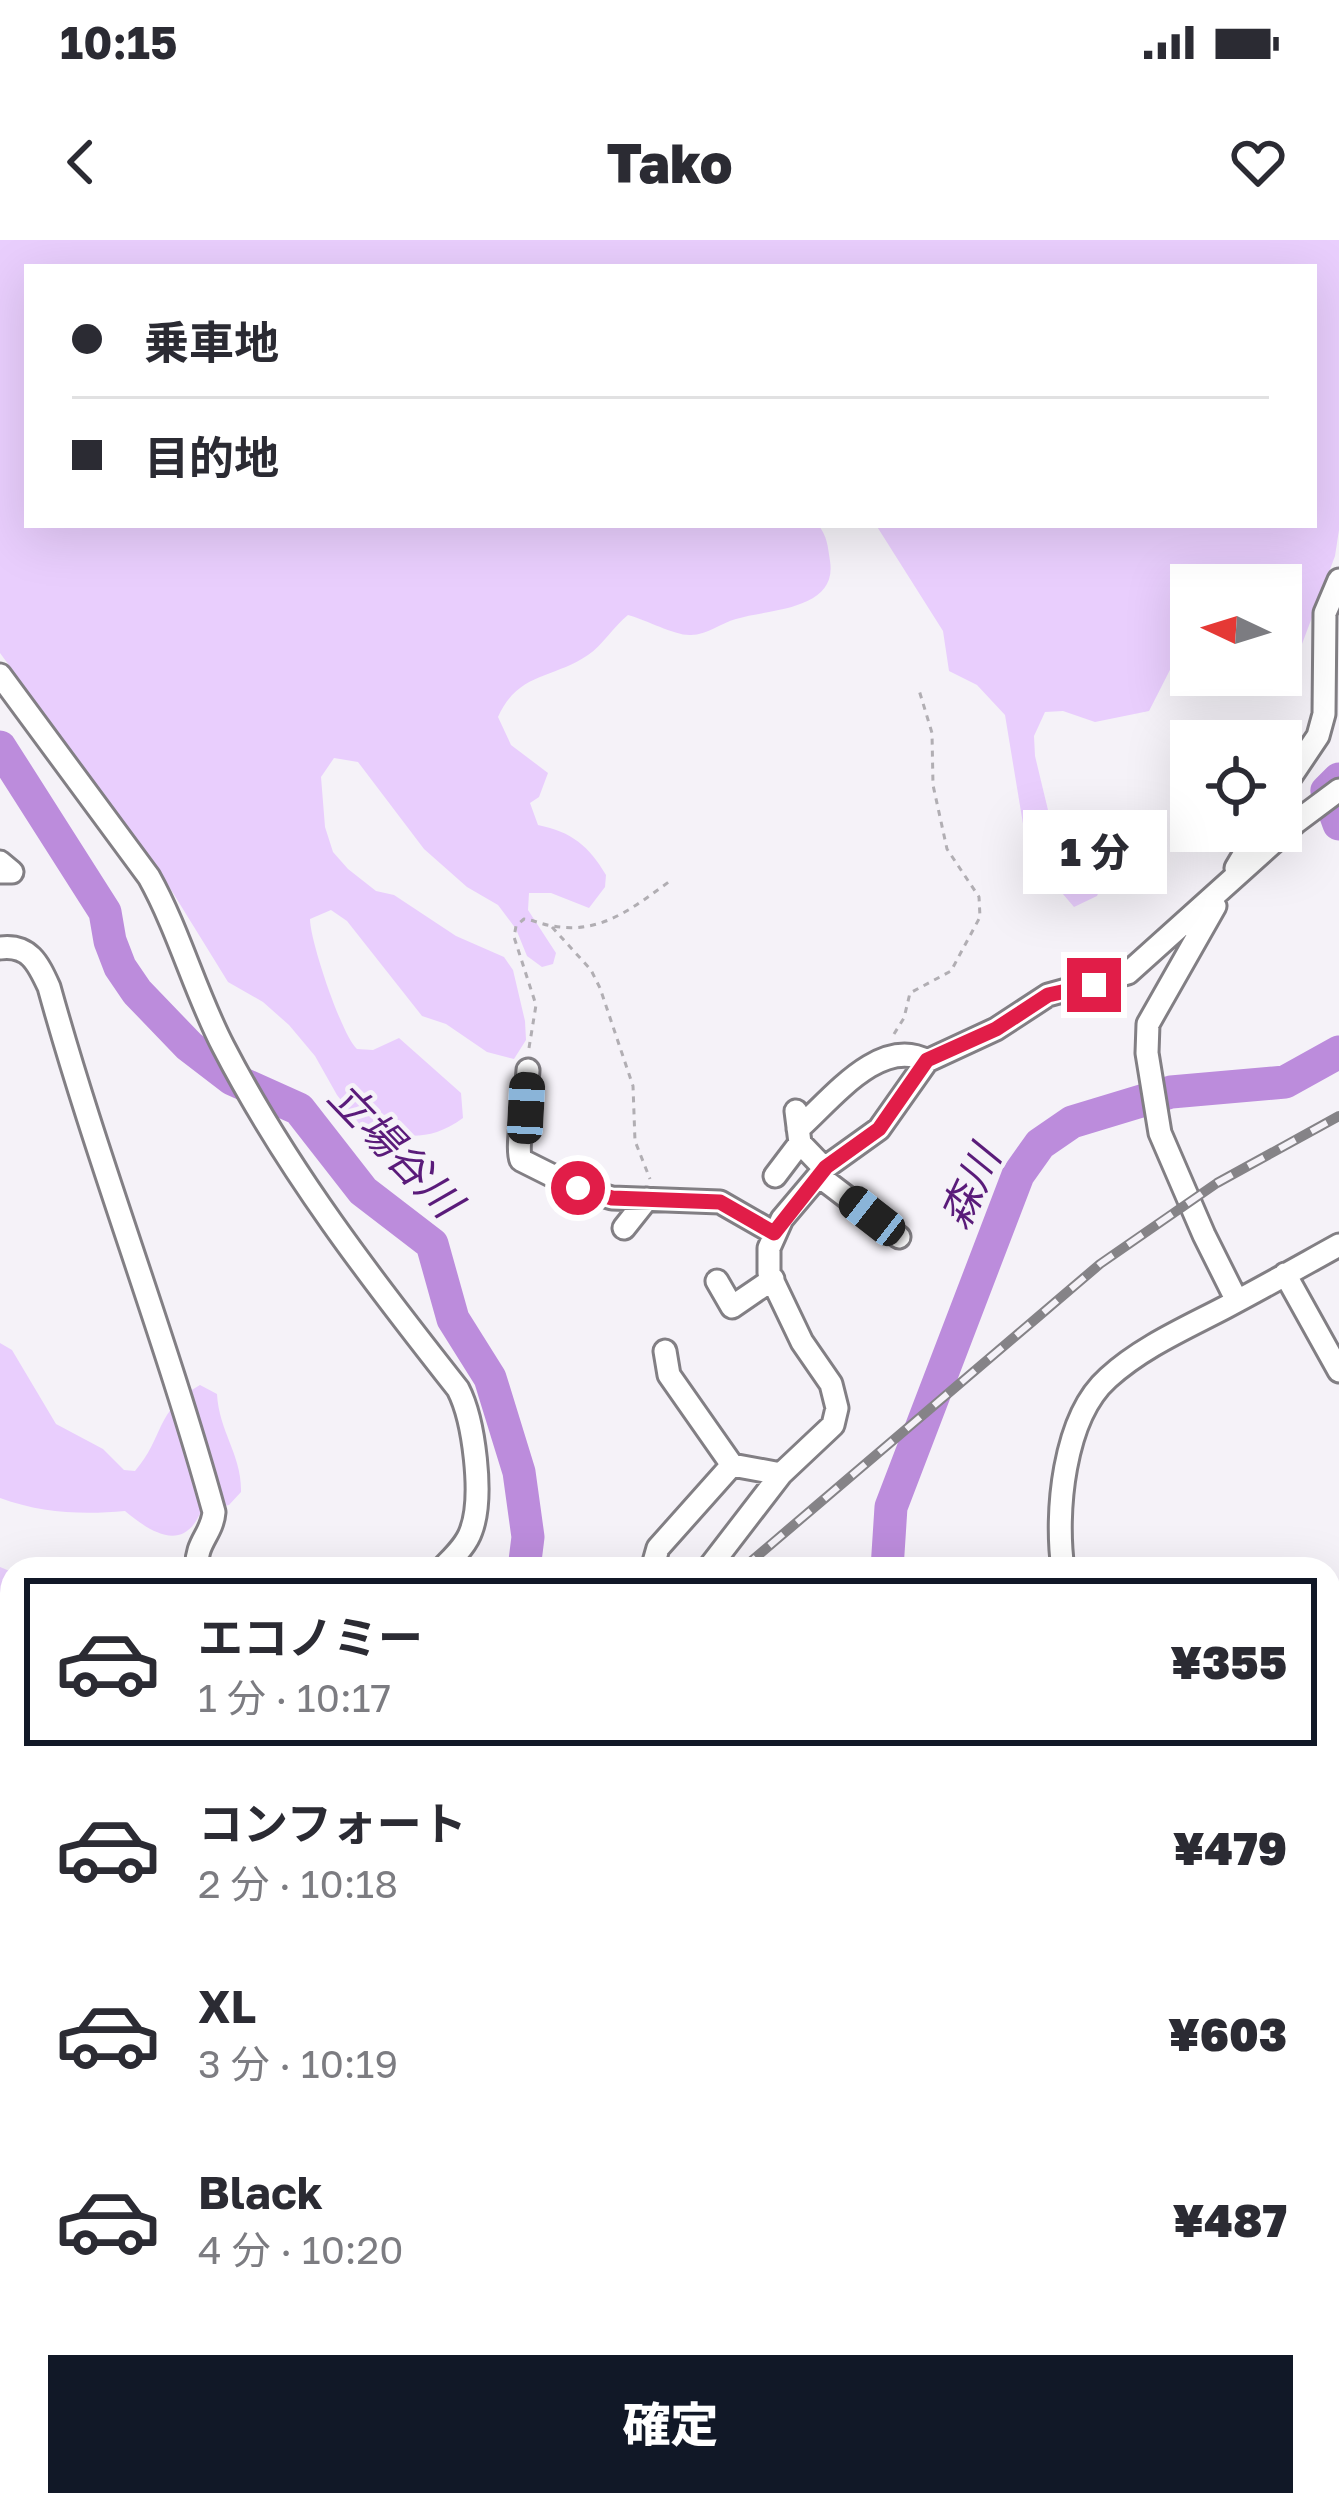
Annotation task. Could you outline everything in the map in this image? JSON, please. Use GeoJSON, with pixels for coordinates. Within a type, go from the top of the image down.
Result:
{"type":"FeatureCollection","features":[{"type":"Feature","properties":{"kind":"street"},"geometry":{"type":"LineString","coordinates":[[1302,760],[1318,736],[1324,714],[1325,613],[1339,580]]}},
{"type":"Feature","properties":{"kind":"street"},"geometry":{"type":"LineString","coordinates":[[0,675],[149,877],[222,1045],[317,1205],[468,1408],[474,1440],[475,1515],[471,1533],[452,1557]]}},
{"type":"Feature","properties":{"kind":"street"},"geometry":{"type":"LineString","coordinates":[[717,1557],[781,1474],[833,1425],[836,1408],[831,1384],[802,1342],[768,1262],[774,1233],[822,1172],[879,1129],[927,1060],[996,1029],[1048,995],[1128,973],[1296,822],[1339,790]]}},
{"type":"Feature","properties":{"kind":"street"},"geometry":{"type":"LineString","coordinates":[[1238,1301],[1166,1148],[1156,1111],[1148,1024],[1246,852]]}},
{"type":"Feature","properties":{"kind":"street"},"geometry":{"type":"LineString","coordinates":[[0,862],[12,872],[0,872]]}},
{"type":"Feature","properties":{"kind":"street"},"geometry":{"type":"LineString","coordinates":[[0,948],[28,953],[49,987],[79,1094],[182,1394],[214,1512],[213,1525],[199,1542],[198,1557]]}},
{"type":"Feature","properties":{"kind":"street"},"geometry":{"type":"LineString","coordinates":[[775,1176],[798,1127],[871,1064],[916,1055],[927,1060]]}},
{"type":"Feature","properties":{"kind":"street"},"geometry":{"type":"LineString","coordinates":[[528,1070],[526,1108],[517,1144],[521,1160],[594,1194],[720,1202],[774,1233]]}},
{"type":"Feature","properties":{"kind":"street"},"geometry":{"type":"LineString","coordinates":[[798,1127],[822,1172],[899,1237]]}},
{"type":"Feature","properties":{"kind":"street"},"geometry":{"type":"LineString","coordinates":[[624,1228],[647,1199]]}},
{"type":"Feature","properties":{"kind":"street"},"geometry":{"type":"LineString","coordinates":[[1061,1557],[1060,1496],[1078,1425],[1106,1379],[1157,1343],[1339,1245]]}},
{"type":"Feature","properties":{"kind":"street"},"geometry":{"type":"LineString","coordinates":[[1286,1274],[1339,1371]]}},
{"type":"Feature","properties":{"kind":"street"},"geometry":{"type":"LineString","coordinates":[[717,1281],[732,1307],[773,1279]]}},
{"type":"Feature","properties":{"kind":"street"},"geometry":{"type":"LineString","coordinates":[[665,1351],[670,1375],[731,1465],[781,1474]]}},
{"type":"Feature","properties":{"kind":"street"},"geometry":{"type":"LineString","coordinates":[[655,1557],[658,1548],[731,1465]]}},
{"type":"Feature","properties":{"kind":"path"},"geometry":{"type":"LineString","coordinates":[[884,1058],[904,1018],[910,993],[951,971],[980,917],[979,897],[947,849],[933,785],[932,733],[919,690]]}},
{"type":"Feature","properties":{"kind":"path"},"geometry":{"type":"LineString","coordinates":[[528,1070],[536,1005],[514,937],[516,926],[524,919],[551,926],[598,926],[617,919],[670,880]]}},
{"type":"Feature","properties":{"kind":"path"},"geometry":{"type":"LineString","coordinates":[[551,926],[591,970],[600,988],[633,1086],[634,1141],[650,1177],[647,1199]]}},
{"type":"Feature","properties":{"kind":"shaded area"},"geometry":{"type":"Polygon","coordinates":[[[0,240],[1339,240],[1339,530],[1335,556],[1302,644],[1302,564],[1170,564],[1170,670],[1149,711],[1095,722],[1063,711],[1045,712],[1034,736],[1048,810],[1093,848],[1107,872],[1097,896],[1074,907],[1045,873],[1024,830],[1005,715],[977,685],[949,671],[943,631],[878,528],[1317,528],[1317,264],[24,264],[24,528],[820,528],[825,537],[830,577],[812,599],[697,634],[684,635],[628,615],[588,655],[526,684],[506,702],[498,717],[511,745],[548,773],[539,797],[530,803],[538,825],[578,842],[606,875],[605,887],[589,908],[551,893],[529,893],[528,910],[556,953],[553,964],[542,967],[527,956],[516,929],[498,905],[467,887],[424,849],[358,762],[334,758],[321,777],[325,827],[333,852],[348,869],[376,891],[394,895],[456,936],[504,957],[513,970],[526,1040],[514,1059],[487,1052],[446,1024],[422,1016],[347,921],[331,910],[310,919],[328,987],[357,1049],[373,1050],[399,1038],[461,1093],[463,1118],[438,1132],[415,1136],[364,1130],[289,1025],[263,1002],[228,982],[157,867],[0,653],[0,240]]]}},
{"type":"Feature","properties":{"kind":"shaded area"},"geometry":{"type":"Polygon","coordinates":[[[0,1343],[12,1350],[56,1424],[103,1449],[124,1470],[135,1471],[167,1414],[185,1395],[200,1385],[217,1394],[241,1492],[229,1505],[201,1511],[194,1524],[176,1535],[156,1532],[125,1511],[62,1512],[0,1498],[0,1343]]]}},
{"type":"Feature","properties":{"kind":"waterway","name":"立場谷川"},"geometry":{"type":"LineString","coordinates":[[0,747],[105,912],[120,967],[137,992],[189,1046],[232,1079],[299,1109],[363,1191],[432,1244],[453,1319],[490,1378],[519,1472],[528,1537],[526,1557]]}},
{"type":"Feature","properties":{"kind":"waterway"},"geometry":{"type":"LineString","coordinates":[[1339,779],[1327,791],[1339,824]]}},
{"type":"Feature","properties":{"kind":"waterway","name":"森川"},"geometry":{"type":"LineString","coordinates":[[888,1557],[891,1507],[1018,1175],[1040,1144],[1072,1122],[1171,1092],[1285,1082],[1339,1052]]}},
{"type":"Feature","properties":{"kind":"railway"},"geometry":{"type":"LineString","coordinates":[[756,1557],[1100,1264],[1217,1183],[1339,1116]]}},
{"type":"Feature","properties":{"kind":"route"},"geometry":{"type":"LineString","coordinates":[[578,1188],[612,1198],[720,1202],[774,1233],[826,1167],[879,1129],[927,1060],[996,1029],[1048,995],[1094,985]]}}]}
